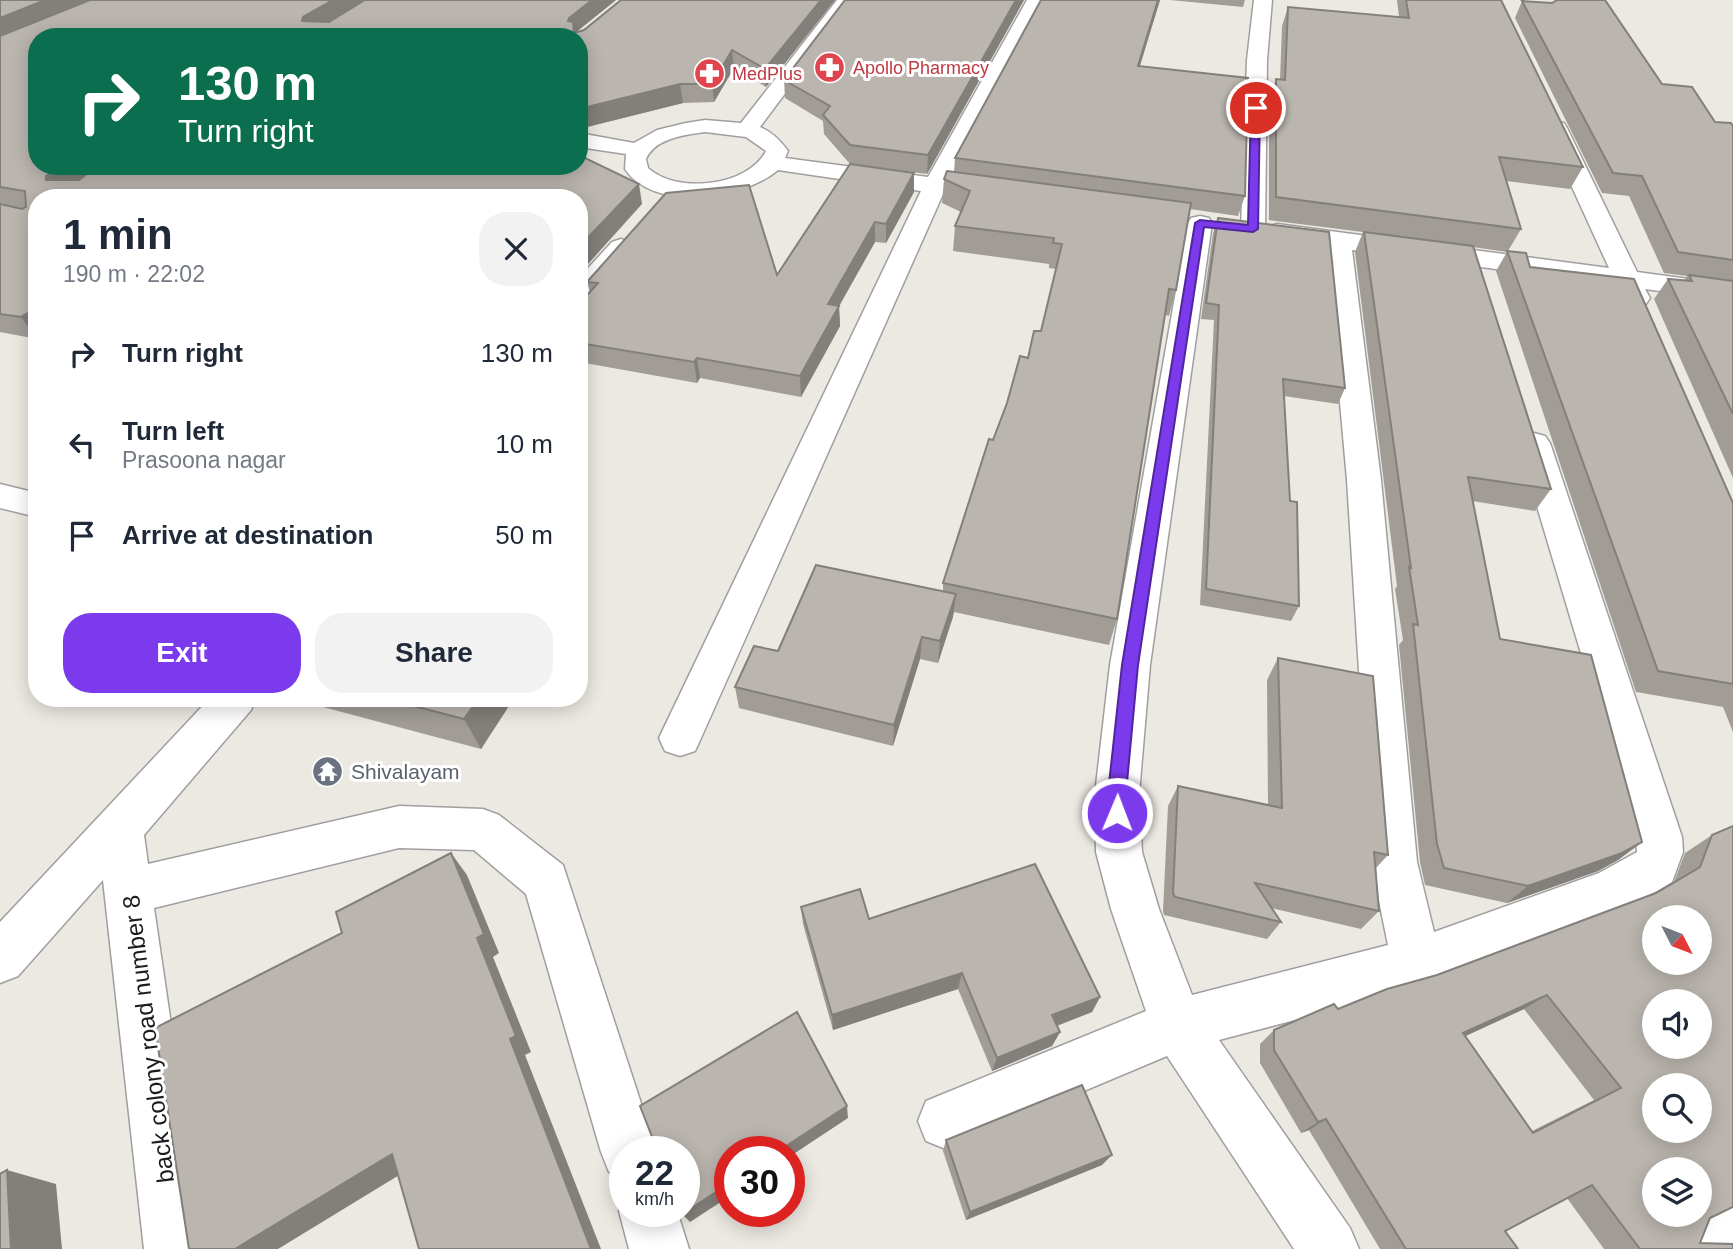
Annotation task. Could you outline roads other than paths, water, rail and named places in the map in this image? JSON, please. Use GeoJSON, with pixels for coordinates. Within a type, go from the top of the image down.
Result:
{"type":"FeatureCollection","features":[{"type":"Feature","properties":{"kind":"street"},"geometry":{"type":"LineString","coordinates":[[748,128],[846,0]]}},
{"type":"Feature","properties":{"kind":"street"},"geometry":{"type":"LineString","coordinates":[[680,738],[935,186],[1036,0]]}},
{"type":"Feature","properties":{"kind":"street"},"geometry":{"type":"LineString","coordinates":[[1253,229],[1256,60],[1263,0]]}},
{"type":"Feature","properties":{"kind":"street"},"geometry":{"type":"LineString","coordinates":[[1547,109],[1649,328]]}},
{"type":"Feature","properties":{"kind":"street"},"geometry":{"type":"LineString","coordinates":[[705,126],[748,128],[770,140],[777,151],[774,163],[760,176],[735,185],[704,189],[674,188],[647,179],[639,172],[635,157],[639,150],[655,138],[677,130],[705,126]]}},
{"type":"Feature","properties":{"kind":"street"},"geometry":{"type":"LineString","coordinates":[[588,142],[639,150]]}},
{"type":"Feature","properties":{"kind":"street"},"geometry":{"type":"LineString","coordinates":[[774,163],[1014,197]]}},
{"type":"Feature","properties":{"kind":"street"},"geometry":{"type":"LineString","coordinates":[[656,207],[674,188]]}},
{"type":"Feature","properties":{"kind":"street"},"geometry":{"type":"LineString","coordinates":[[1329,1249],[1177,1025],[1135,909],[1119,852],[1117,793],[1130,665],[1187,221],[1733,293]]}},
{"type":"Feature","properties":{"kind":"street"},"geometry":{"type":"LineString","coordinates":[[588,285],[639,227]]}},
{"type":"Feature","properties":{"kind":"street"},"geometry":{"type":"LineString","coordinates":[[1338,240],[1364,480],[1394,862],[1417,963]]}},
{"type":"Feature","properties":{"kind":"street"},"geometry":{"type":"LineString","coordinates":[[1475,257],[1488,297]]}},
{"type":"Feature","properties":{"kind":"street"},"geometry":{"type":"LineString","coordinates":[[946,1121],[1177,1025],[1417,963],[1613,891],[1655,867],[1660,852],[1659,837],[1525,415]]}},
{"type":"Feature","properties":{"kind":"street"},"geometry":{"type":"LineString","coordinates":[[0,496],[28,503]]}},
{"type":"Feature","properties":{"kind":"street"},"geometry":{"type":"LineString","coordinates":[[0,958],[228,707]]}},
{"type":"Feature","properties":{"kind":"street"},"geometry":{"type":"LineString","coordinates":[[130,891],[399,827],[483,830],[546,881],[624,1136]]}},
{"type":"Feature","properties":{"kind":"street","name":"back colony road number 8"},"geometry":{"type":"LineString","coordinates":[[120,829],[174,1249]]}},
{"type":"Feature","properties":{"kind":"street"},"geometry":{"type":"LineString","coordinates":[[653,1227],[659,1249]]}},
{"type":"Feature","properties":{"kind":"street"},"geometry":{"type":"LineString","coordinates":[[1699,1249],[1733,1231]]}},
{"type":"Feature","properties":{"kind":"place","name":"Apollo Pharmacy"},"geometry":{"type":"Point","coordinates":[830,68]}},
{"type":"Feature","properties":{"kind":"place","name":"MedPlus"},"geometry":{"type":"Point","coordinates":[709,74]}},
{"type":"Feature","properties":{"kind":"place","name":"Shivalayam"},"geometry":{"type":"Point","coordinates":[328,771]}}]}
